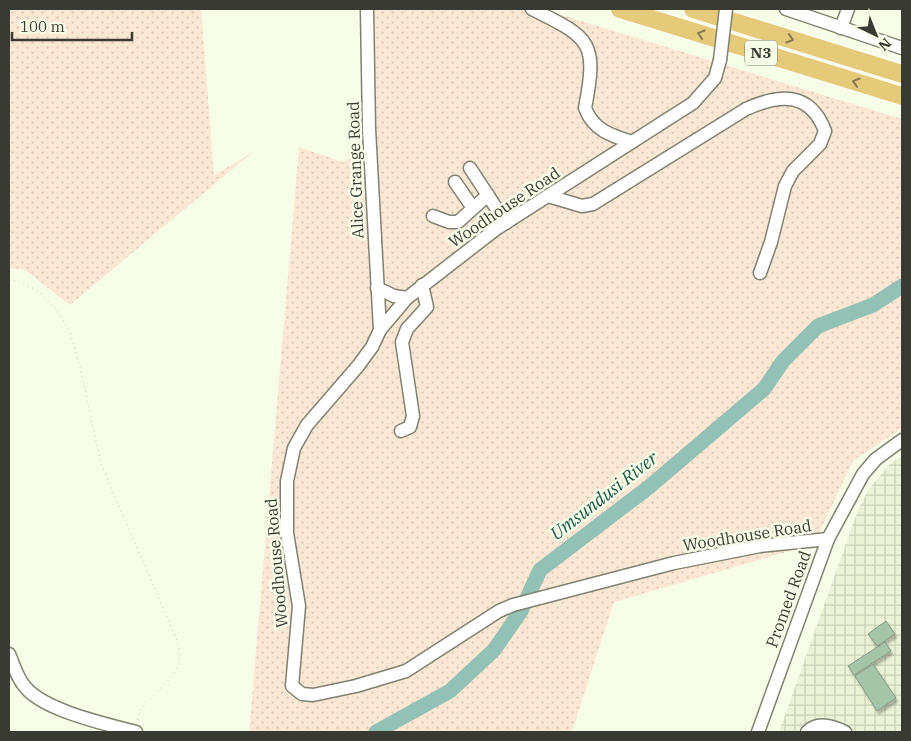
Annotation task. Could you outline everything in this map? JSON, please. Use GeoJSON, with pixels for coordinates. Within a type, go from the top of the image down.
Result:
{"type":"FeatureCollection","features":[{"type":"Feature","properties":{"kind":"highway","name":"N3"},"geometry":{"type":"LineString","coordinates":[[620,9],[902,96]]}},
{"type":"Feature","properties":{"kind":"highway","name":"N3"},"geometry":{"type":"LineString","coordinates":[[693,9],[902,74]]}},
{"type":"Feature","properties":{"kind":"street","name":"Alice Grange Road"},"geometry":{"type":"LineString","coordinates":[[367,9],[369,129],[380,330]]}},
{"type":"Feature","properties":{"kind":"street"},"geometry":{"type":"LineString","coordinates":[[532,9],[563,24],[586,42],[591,63],[585,108],[588,115],[592,123],[601,130],[632,142]]}},
{"type":"Feature","properties":{"kind":"street","name":"Woodhouse Road"},"geometry":{"type":"LineString","coordinates":[[726,9],[720,60],[715,78],[698,98],[506,223],[422,285],[407,298],[380,330],[372,347],[358,366],[307,425],[294,448],[289,464],[286,500],[287,533],[300,620],[292,686],[302,694],[313,695],[356,686],[406,671],[498,611],[513,605],[562,594],[674,563],[760,546],[828,539]]}},
{"type":"Feature","properties":{"kind":"street"},"geometry":{"type":"LineString","coordinates":[[786,9],[902,48]]}},
{"type":"Feature","properties":{"kind":"street"},"geometry":{"type":"LineString","coordinates":[[841,28],[848,9]]}},
{"type":"Feature","properties":{"kind":"street"},"geometry":{"type":"LineString","coordinates":[[548,196],[582,206],[593,204],[746,109],[766,100],[791,99],[815,112],[825,131],[820,144],[793,171],[785,186],[771,242],[760,273]]}},
{"type":"Feature","properties":{"kind":"street"},"geometry":{"type":"LineString","coordinates":[[470,168],[506,223]]}},
{"type":"Feature","properties":{"kind":"street"},"geometry":{"type":"LineString","coordinates":[[455,182],[473,208]]}},
{"type":"Feature","properties":{"kind":"street"},"geometry":{"type":"LineString","coordinates":[[434,216],[454,223],[488,195]]}},
{"type":"Feature","properties":{"kind":"street"},"geometry":{"type":"LineString","coordinates":[[401,431],[410,427],[413,416],[402,342],[407,329],[427,307],[422,285]]}},
{"type":"Feature","properties":{"kind":"street"},"geometry":{"type":"LineString","coordinates":[[377,288],[394,296],[407,298]]}},
{"type":"Feature","properties":{"kind":"street","name":"Promed Road"},"geometry":{"type":"LineString","coordinates":[[758,732],[828,539],[863,474],[876,458],[902,440]]}},
{"type":"Feature","properties":{"kind":"street"},"geometry":{"type":"LineString","coordinates":[[9,654],[26,688],[37,697],[61,709],[136,732]]}},
{"type":"Feature","properties":{"kind":"street"},"geometry":{"type":"LineString","coordinates":[[807,732],[813,726],[822,725],[845,732]]}},
{"type":"Feature","properties":{"kind":"path"},"geometry":{"type":"LineString","coordinates":[[9,280],[20,282],[38,291],[58,310],[70,332],[81,371],[101,464],[178,643],[179,663],[173,674],[143,706],[138,714],[136,732]]}},
{"type":"Feature","properties":{"kind":"shaded area"},"geometry":{"type":"Polygon","coordinates":[[[9,9],[201,9],[214,175],[253,152],[70,305],[25,270],[9,268],[9,9]]]}},
{"type":"Feature","properties":{"kind":"shaded area"},"geometry":{"type":"Polygon","coordinates":[[[360,9],[542,9],[902,119],[902,428],[853,461],[814,544],[614,602],[572,732],[249,732],[299,147],[343,162],[361,150],[363,130],[360,9]]]}},
{"type":"Feature","properties":{"kind":"shaded area"},"geometry":{"type":"Polygon","coordinates":[[[902,456],[902,732],[779,732],[858,510],[868,490],[891,463],[902,456]]]}},
{"type":"Feature","properties":{"kind":"building"},"geometry":{"type":"Polygon","coordinates":[[[886,621],[895,634],[877,646],[868,634],[886,621]]]}},
{"type":"Feature","properties":{"kind":"building"},"geometry":{"type":"Polygon","coordinates":[[[885,642],[891,651],[854,675],[848,666],[885,642]]]}},
{"type":"Feature","properties":{"kind":"building"},"geometry":{"type":"Polygon","coordinates":[[[873,664],[896,698],[877,711],[855,676],[873,664]]]}},
{"type":"Feature","properties":{"kind":"waterway","name":"Umsundusi River"},"geometry":{"type":"LineString","coordinates":[[376,732],[450,691],[494,650],[521,611],[540,570],[649,487],[764,389],[783,361],[818,326],[873,305],[902,286]]}}]}
